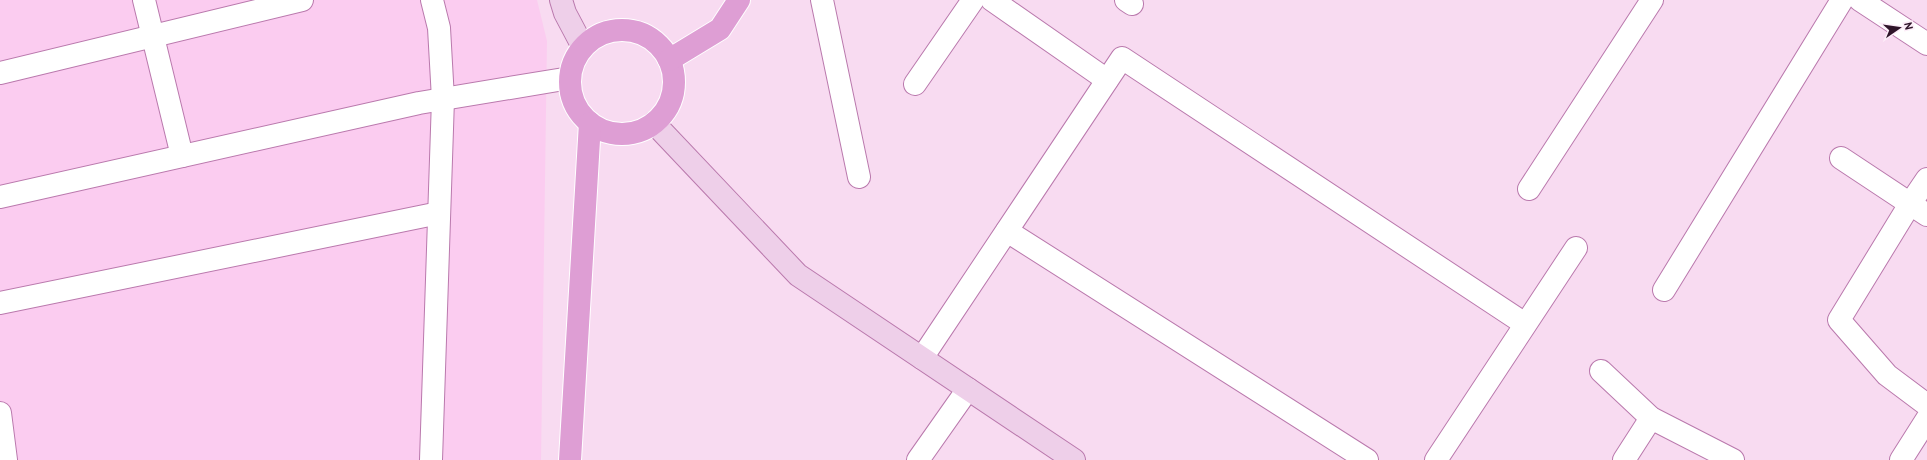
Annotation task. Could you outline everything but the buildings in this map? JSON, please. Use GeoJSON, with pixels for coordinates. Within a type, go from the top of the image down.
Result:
{"type":"FeatureCollection","features":[{"type":"Feature","properties":{"kind":"main road"},"geometry":{"type":"LineString","coordinates":[[561,0],[565,13],[583,48]]}},
{"type":"Feature","properties":{"kind":"main road"},"geometry":{"type":"LineString","coordinates":[[669,60],[720,29],[739,0]]}},
{"type":"Feature","properties":{"kind":"main road"},"geometry":{"type":"LineString","coordinates":[[612,31],[629,31],[645,36],[659,46],[669,60],[674,77],[673,94],[666,110],[654,123],[639,132],[622,135],[605,132],[590,124],[579,111],[574,101],[570,78],[574,62],[583,48],[596,37],[612,31]]}},
{"type":"Feature","properties":{"kind":"main road"},"geometry":{"type":"LineString","coordinates":[[654,123],[798,275],[1074,460]]}},
{"type":"Feature","properties":{"kind":"main road"},"geometry":{"type":"LineString","coordinates":[[570,460],[590,124]]}},
{"type":"Feature","properties":{"kind":"street"},"geometry":{"type":"LineString","coordinates":[[144,0],[182,156]]}},
{"type":"Feature","properties":{"kind":"street"},"geometry":{"type":"LineString","coordinates":[[0,73],[302,0]]}},
{"type":"Feature","properties":{"kind":"street"},"geometry":{"type":"LineString","coordinates":[[431,460],[444,99],[439,28],[432,0]]}},
{"type":"Feature","properties":{"kind":"street"},"geometry":{"type":"LineString","coordinates":[[822,0],[860,177]]}},
{"type":"Feature","properties":{"kind":"street"},"geometry":{"type":"LineString","coordinates":[[915,84],[973,0]]}},
{"type":"Feature","properties":{"kind":"street"},"geometry":{"type":"LineString","coordinates":[[992,0],[1107,80]]}},
{"type":"Feature","properties":{"kind":"street"},"geometry":{"type":"LineString","coordinates":[[1529,189],[1652,0]]}},
{"type":"Feature","properties":{"kind":"street"},"geometry":{"type":"LineString","coordinates":[[1664,290],[1842,0]]}},
{"type":"Feature","properties":{"kind":"street"},"geometry":{"type":"LineString","coordinates":[[1860,0],[1927,44]]}},
{"type":"Feature","properties":{"kind":"street"},"geometry":{"type":"LineString","coordinates":[[922,358],[1122,58],[1526,324]]}},
{"type":"Feature","properties":{"kind":"street"},"geometry":{"type":"LineString","coordinates":[[0,197],[419,103],[570,78]]}},
{"type":"Feature","properties":{"kind":"street"},"geometry":{"type":"LineString","coordinates":[[1841,158],[1918,209]]}},
{"type":"Feature","properties":{"kind":"street"},"geometry":{"type":"LineString","coordinates":[[1927,179],[1918,209],[1839,320],[1887,376],[1927,406]]}},
{"type":"Feature","properties":{"kind":"street"},"geometry":{"type":"LineString","coordinates":[[0,303],[439,213]]}},
{"type":"Feature","properties":{"kind":"street"},"geometry":{"type":"LineString","coordinates":[[1007,231],[1367,460]]}},
{"type":"Feature","properties":{"kind":"street"},"geometry":{"type":"LineString","coordinates":[[1436,460],[1576,248]]}},
{"type":"Feature","properties":{"kind":"street"},"geometry":{"type":"LineString","coordinates":[[1601,371],[1651,418],[1733,460]]}},
{"type":"Feature","properties":{"kind":"street"},"geometry":{"type":"LineString","coordinates":[[918,460],[968,389]]}},
{"type":"Feature","properties":{"kind":"street"},"geometry":{"type":"LineString","coordinates":[[0,413],[6,460]]}},
{"type":"Feature","properties":{"kind":"street"},"geometry":{"type":"LineString","coordinates":[[1624,460],[1651,418]]}},
{"type":"Feature","properties":{"kind":"street"},"geometry":{"type":"LineString","coordinates":[[1901,460],[1927,419]]}},
{"type":"Feature","properties":{"kind":"shaded area"},"geometry":{"type":"Polygon","coordinates":[[[0,0],[537,0],[547,41],[541,460],[0,460],[0,0]]]}}]}
